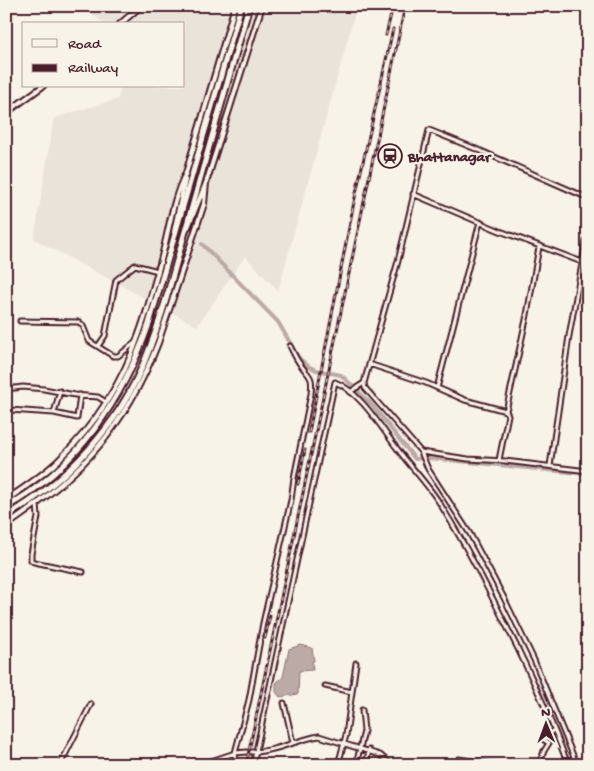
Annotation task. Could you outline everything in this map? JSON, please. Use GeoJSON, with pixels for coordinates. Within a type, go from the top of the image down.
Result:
{"type":"FeatureCollection","features":[{"type":"Feature","properties":{"kind":"highway"},"geometry":{"type":"LineString","coordinates":[[6,507],[33,489],[73,454],[118,396],[142,346],[241,6]]}},
{"type":"Feature","properties":{"kind":"highway"},"geometry":{"type":"LineString","coordinates":[[6,516],[31,501],[64,474],[100,435],[122,405],[145,360],[181,244],[249,6]]}},
{"type":"Feature","properties":{"kind":"street"},"geometry":{"type":"LineString","coordinates":[[122,22],[141,6]]}},
{"type":"Feature","properties":{"kind":"street"},"geometry":{"type":"LineString","coordinates":[[169,256],[186,173],[235,6]]}},
{"type":"Feature","properties":{"kind":"street"},"geometry":{"type":"LineString","coordinates":[[181,244],[206,183],[262,6]]}},
{"type":"Feature","properties":{"kind":"street"},"geometry":{"type":"LineString","coordinates":[[6,113],[40,88]]}},
{"type":"Feature","properties":{"kind":"street"},"geometry":{"type":"LineString","coordinates":[[577,765],[534,660],[470,534],[425,462],[421,452],[365,388],[364,383],[398,261],[430,130],[481,150],[588,198]]}},
{"type":"Feature","properties":{"kind":"street"},"geometry":{"type":"LineString","coordinates":[[6,500],[36,480],[58,461],[80,437],[106,402],[122,373],[136,342],[158,271],[176,196],[186,173]]}},
{"type":"Feature","properties":{"kind":"street"},"geometry":{"type":"LineString","coordinates":[[6,526],[68,479],[94,452],[126,411],[149,366],[164,326],[204,204],[206,183]]}},
{"type":"Feature","properties":{"kind":"street"},"geometry":{"type":"LineString","coordinates":[[413,194],[582,262]]}},
{"type":"Feature","properties":{"kind":"street"},"geometry":{"type":"LineString","coordinates":[[437,388],[480,222]]}},
{"type":"Feature","properties":{"kind":"street"},"geometry":{"type":"LineString","coordinates":[[550,466],[569,336],[588,230]]}},
{"type":"Feature","properties":{"kind":"street"},"geometry":{"type":"LineString","coordinates":[[499,460],[508,414],[506,411],[527,315],[539,246]]}},
{"type":"Feature","properties":{"kind":"street"},"geometry":{"type":"LineString","coordinates":[[98,346],[104,336],[116,280],[135,265],[158,271]]}},
{"type":"Feature","properties":{"kind":"street"},"geometry":{"type":"LineString","coordinates":[[20,321],[79,322],[83,326],[89,341],[113,356],[118,356],[136,342]]}},
{"type":"Feature","properties":{"kind":"street"},"geometry":{"type":"LineString","coordinates":[[236,765],[236,753],[291,500],[311,394],[312,381],[310,374],[299,363],[290,346]]}},
{"type":"Feature","properties":{"kind":"street"},"geometry":{"type":"LineString","coordinates":[[369,364],[437,388],[464,400],[506,411]]}},
{"type":"Feature","properties":{"kind":"street"},"geometry":{"type":"LineString","coordinates":[[253,765],[253,752],[335,382],[341,384],[370,411],[403,457],[422,477],[452,523],[493,597],[535,683],[568,765]]}},
{"type":"Feature","properties":{"kind":"street"},"geometry":{"type":"LineString","coordinates":[[350,392],[364,383]]}},
{"type":"Feature","properties":{"kind":"street"},"geometry":{"type":"LineString","coordinates":[[6,389],[23,387],[60,391],[80,396],[98,397],[106,402]]}},
{"type":"Feature","properties":{"kind":"street"},"geometry":{"type":"LineString","coordinates":[[54,413],[60,391]]}},
{"type":"Feature","properties":{"kind":"street"},"geometry":{"type":"LineString","coordinates":[[9,410],[54,413],[77,418],[80,396]]}},
{"type":"Feature","properties":{"kind":"street"},"geometry":{"type":"LineString","coordinates":[[421,452],[468,459],[499,460],[588,471]]}},
{"type":"Feature","properties":{"kind":"street"},"geometry":{"type":"LineString","coordinates":[[36,504],[38,517],[30,554],[31,560],[83,572]]}},
{"type":"Feature","properties":{"kind":"street"},"geometry":{"type":"LineString","coordinates":[[338,765],[344,743],[356,663]]}},
{"type":"Feature","properties":{"kind":"street"},"geometry":{"type":"LineString","coordinates":[[325,686],[352,692]]}},
{"type":"Feature","properties":{"kind":"street"},"geometry":{"type":"LineString","coordinates":[[284,703],[294,743]]}},
{"type":"Feature","properties":{"kind":"street"},"geometry":{"type":"LineString","coordinates":[[60,765],[91,704]]}},
{"type":"Feature","properties":{"kind":"street"},"geometry":{"type":"LineString","coordinates":[[356,765],[364,731],[362,710]]}},
{"type":"Feature","properties":{"kind":"street"},"geometry":{"type":"LineString","coordinates":[[539,765],[549,743],[544,740],[552,731]]}},
{"type":"Feature","properties":{"kind":"street"},"geometry":{"type":"LineString","coordinates":[[253,752],[318,736],[369,750],[380,755],[392,765]]}},
{"type":"Feature","properties":{"kind":"street"},"geometry":{"type":"LineString","coordinates":[[366,765],[369,750]]}},
{"type":"Feature","properties":{"kind":"street"},"geometry":{"type":"LineString","coordinates":[[208,765],[208,762],[236,753],[246,752]]}},
{"type":"Feature","properties":{"kind":"street"},"geometry":{"type":"LineString","coordinates":[[460,759],[497,765]]}},
{"type":"Feature","properties":{"kind":"shaded area"},"geometry":{"type":"Polygon","coordinates":[[[83,6],[357,6],[278,291],[245,256],[197,326],[34,239],[54,118],[118,99],[121,88],[185,88],[185,22],[102,22],[83,6]]]}},
{"type":"Feature","properties":{"kind":"shaded area"},"geometry":{"type":"Polygon","coordinates":[[[301,645],[312,648],[313,670],[299,671],[298,694],[280,697],[276,692],[276,683],[283,677],[289,649],[301,645]]]}},
{"type":"Feature","properties":{"kind":"waterway"},"geometry":{"type":"LineString","coordinates":[[202,244],[278,322],[299,358],[316,370],[341,375],[372,405],[415,459],[428,458],[588,474]]}},
{"type":"Feature","properties":{"kind":"railway"},"geometry":{"type":"LineString","coordinates":[[386,35],[393,6]]}},
{"type":"Feature","properties":{"kind":"railway"},"geometry":{"type":"LineString","coordinates":[[246,765],[405,6]]}},
{"type":"Feature","properties":{"kind":"railway"},"geometry":{"type":"LineString","coordinates":[[309,432],[354,202],[393,29]]}},
{"type":"Feature","properties":{"kind":"railway"},"geometry":{"type":"LineString","coordinates":[[298,484],[305,450]]}},
{"type":"Feature","properties":{"kind":"railway"},"geometry":{"type":"LineString","coordinates":[[265,638],[270,616]]}},
{"type":"Feature","properties":{"kind":"place","name":"Bhattanagar"},"geometry":{"type":"Point","coordinates":[390,156]}}]}
